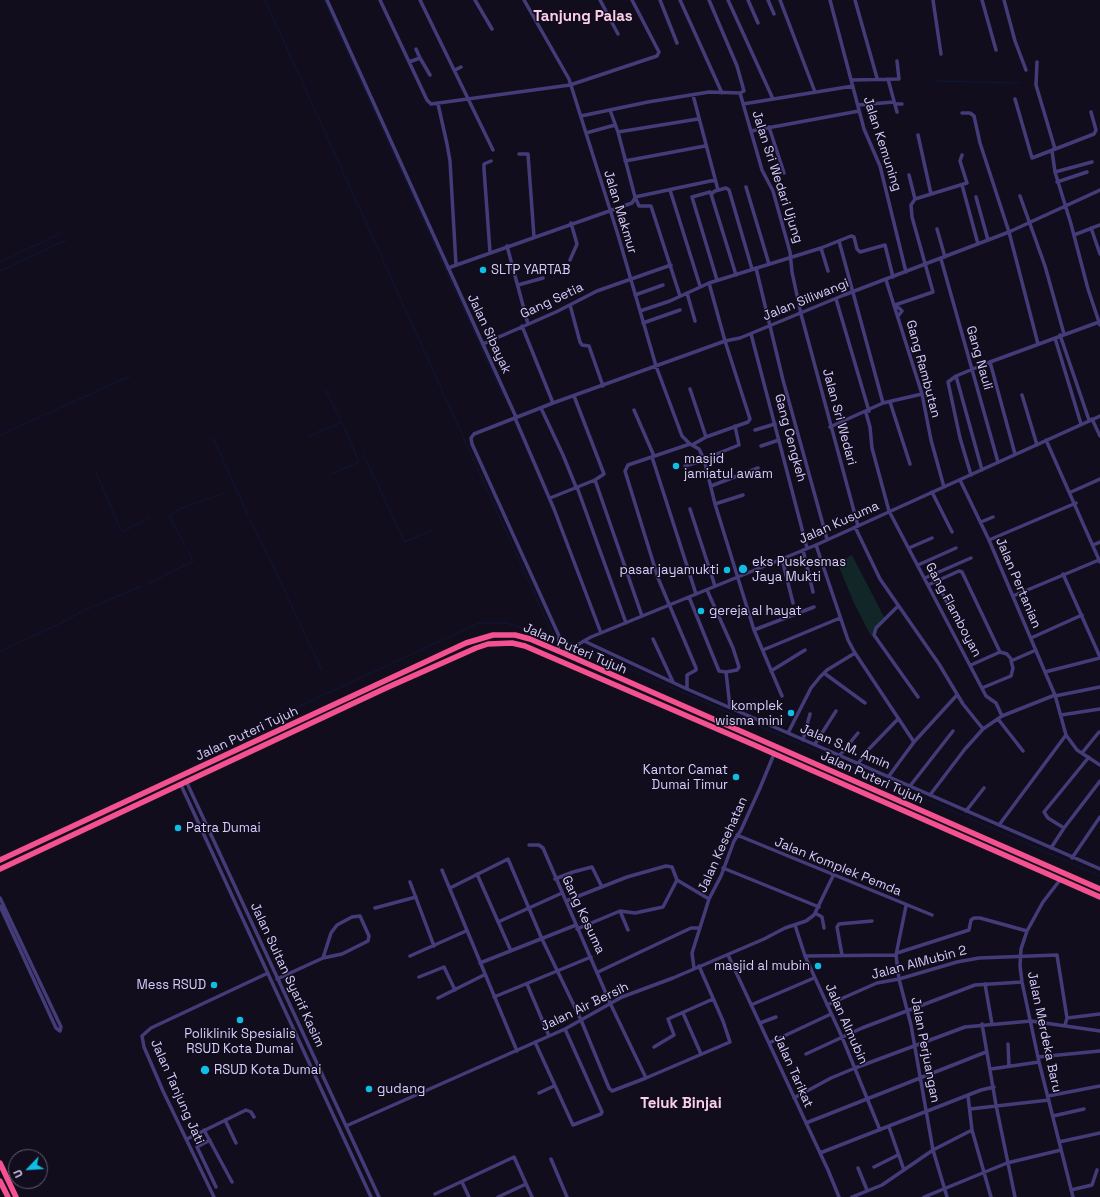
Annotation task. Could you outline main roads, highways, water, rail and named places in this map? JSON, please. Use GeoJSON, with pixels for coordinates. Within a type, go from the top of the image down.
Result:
{"type":"FeatureCollection","features":[{"type":"Feature","properties":{"kind":"highway","name":"Jalan Puteri Tujuh"},"geometry":{"type":"LineString","coordinates":[[0,869],[127,809],[184,784],[384,686],[466,643],[487,636],[514,635],[530,639],[1100,889]]}},
{"type":"Feature","properties":{"kind":"highway","name":"Jalan Puteri Tujuh"},"geometry":{"type":"LineString","coordinates":[[0,860],[384,686],[476,648],[494,644],[518,644],[1100,897]]}},
{"type":"Feature","properties":{"kind":"highway"},"geometry":{"type":"LineString","coordinates":[[124,803],[127,809]]}},
{"type":"Feature","properties":{"kind":"highway"},"geometry":{"type":"LineString","coordinates":[[908,813],[911,807]]}},
{"type":"Feature","properties":{"kind":"highway"},"geometry":{"type":"LineString","coordinates":[[0,1163],[16,1197]]}},
{"type":"Feature","properties":{"kind":"highway"},"geometry":{"type":"LineString","coordinates":[[0,1181],[8,1197]]}},
{"type":"Feature","properties":{"kind":"waterway"},"geometry":{"type":"LineString","coordinates":[[265,0],[554,637]]}},
{"type":"Feature","properties":{"kind":"waterway"},"geometry":{"type":"LineString","coordinates":[[324,0],[504,398]]}},
{"type":"Feature","properties":{"kind":"waterway"},"geometry":{"type":"LineString","coordinates":[[935,81],[1019,83]]}},
{"type":"Feature","properties":{"kind":"waterway"},"geometry":{"type":"LineString","coordinates":[[0,262],[61,233]]}},
{"type":"Feature","properties":{"kind":"waterway"},"geometry":{"type":"LineString","coordinates":[[0,271],[66,240]]}},
{"type":"Feature","properties":{"kind":"waterway"},"geometry":{"type":"LineString","coordinates":[[0,435],[130,376]]}},
{"type":"Feature","properties":{"kind":"waterway"},"geometry":{"type":"LineString","coordinates":[[309,436],[342,422],[325,389]]}},
{"type":"Feature","properties":{"kind":"waterway"},"geometry":{"type":"LineString","coordinates":[[331,474],[359,462],[342,422]]}},
{"type":"Feature","properties":{"kind":"waterway"},"geometry":{"type":"LineString","coordinates":[[213,438],[248,515]]}},
{"type":"Feature","properties":{"kind":"waterway"},"geometry":{"type":"LineString","coordinates":[[363,454],[405,542],[432,530]]}},
{"type":"Feature","properties":{"kind":"waterway"},"geometry":{"type":"LineString","coordinates":[[96,473],[122,532],[149,518]]}},
{"type":"Feature","properties":{"kind":"waterway"},"geometry":{"type":"LineString","coordinates":[[185,545],[169,516],[179,509],[225,493]]}},
{"type":"Feature","properties":{"kind":"waterway"},"geometry":{"type":"LineString","coordinates":[[250,520],[322,671]]}},
{"type":"Feature","properties":{"kind":"waterway"},"geometry":{"type":"LineString","coordinates":[[147,584],[193,561],[188,550]]}},
{"type":"Feature","properties":{"kind":"waterway"},"geometry":{"type":"LineString","coordinates":[[0,651],[59,624],[85,610],[141,586]]}},
{"type":"Feature","properties":{"kind":"waterway"},"geometry":{"type":"LineString","coordinates":[[220,743],[479,623],[506,623],[556,638]]}},
{"type":"Feature","properties":{"kind":"waterway"},"geometry":{"type":"LineString","coordinates":[[563,639],[574,644]]}},
{"type":"Feature","properties":{"kind":"waterway"},"geometry":{"type":"LineString","coordinates":[[577,646],[1100,876]]}},
{"type":"Feature","properties":{"kind":"place","name":"SLTP YARTAB"},"geometry":{"type":"Point","coordinates":[483,270]}},
{"type":"Feature","properties":{"kind":"place","name":"masjid jamiatul awam"},"geometry":{"type":"Point","coordinates":[676,466]}},
{"type":"Feature","properties":{"kind":"place","name":"eks Puskesmas Jaya Mukti"},"geometry":{"type":"Point","coordinates":[743,569]}},
{"type":"Feature","properties":{"kind":"place","name":"pasar jayamukti"},"geometry":{"type":"Point","coordinates":[727,570]}},
{"type":"Feature","properties":{"kind":"place","name":"gereja al hayat"},"geometry":{"type":"Point","coordinates":[701,611]}},
{"type":"Feature","properties":{"kind":"place","name":"komplek wisma mini"},"geometry":{"type":"Point","coordinates":[791,713]}},
{"type":"Feature","properties":{"kind":"place","name":"Kantor Camat Dumai Timur"},"geometry":{"type":"Point","coordinates":[736,777]}},
{"type":"Feature","properties":{"kind":"place","name":"Patra Dumai"},"geometry":{"type":"Point","coordinates":[178,828]}},
{"type":"Feature","properties":{"kind":"place","name":"masjid al mubin"},"geometry":{"type":"Point","coordinates":[818,966]}},
{"type":"Feature","properties":{"kind":"place","name":"Mess RSUD"},"geometry":{"type":"Point","coordinates":[214,985]}},
{"type":"Feature","properties":{"kind":"place","name":"Poliklinik Spesialis RSUD Kota Dumai"},"geometry":{"type":"Point","coordinates":[240,1020]}},
{"type":"Feature","properties":{"kind":"place","name":"RSUD Kota Dumai"},"geometry":{"type":"Point","coordinates":[205,1070]}},
{"type":"Feature","properties":{"kind":"place","name":"gudang"},"geometry":{"type":"Point","coordinates":[369,1089]}},
{"type":"Feature","properties":{"kind":"district","name":"Tanjung Palas"},"geometry":{"type":"Point","coordinates":[583,17]}},
{"type":"Feature","properties":{"kind":"district","name":"Teluk Binjai"},"geometry":{"type":"Point","coordinates":[681,1104]}}]}
